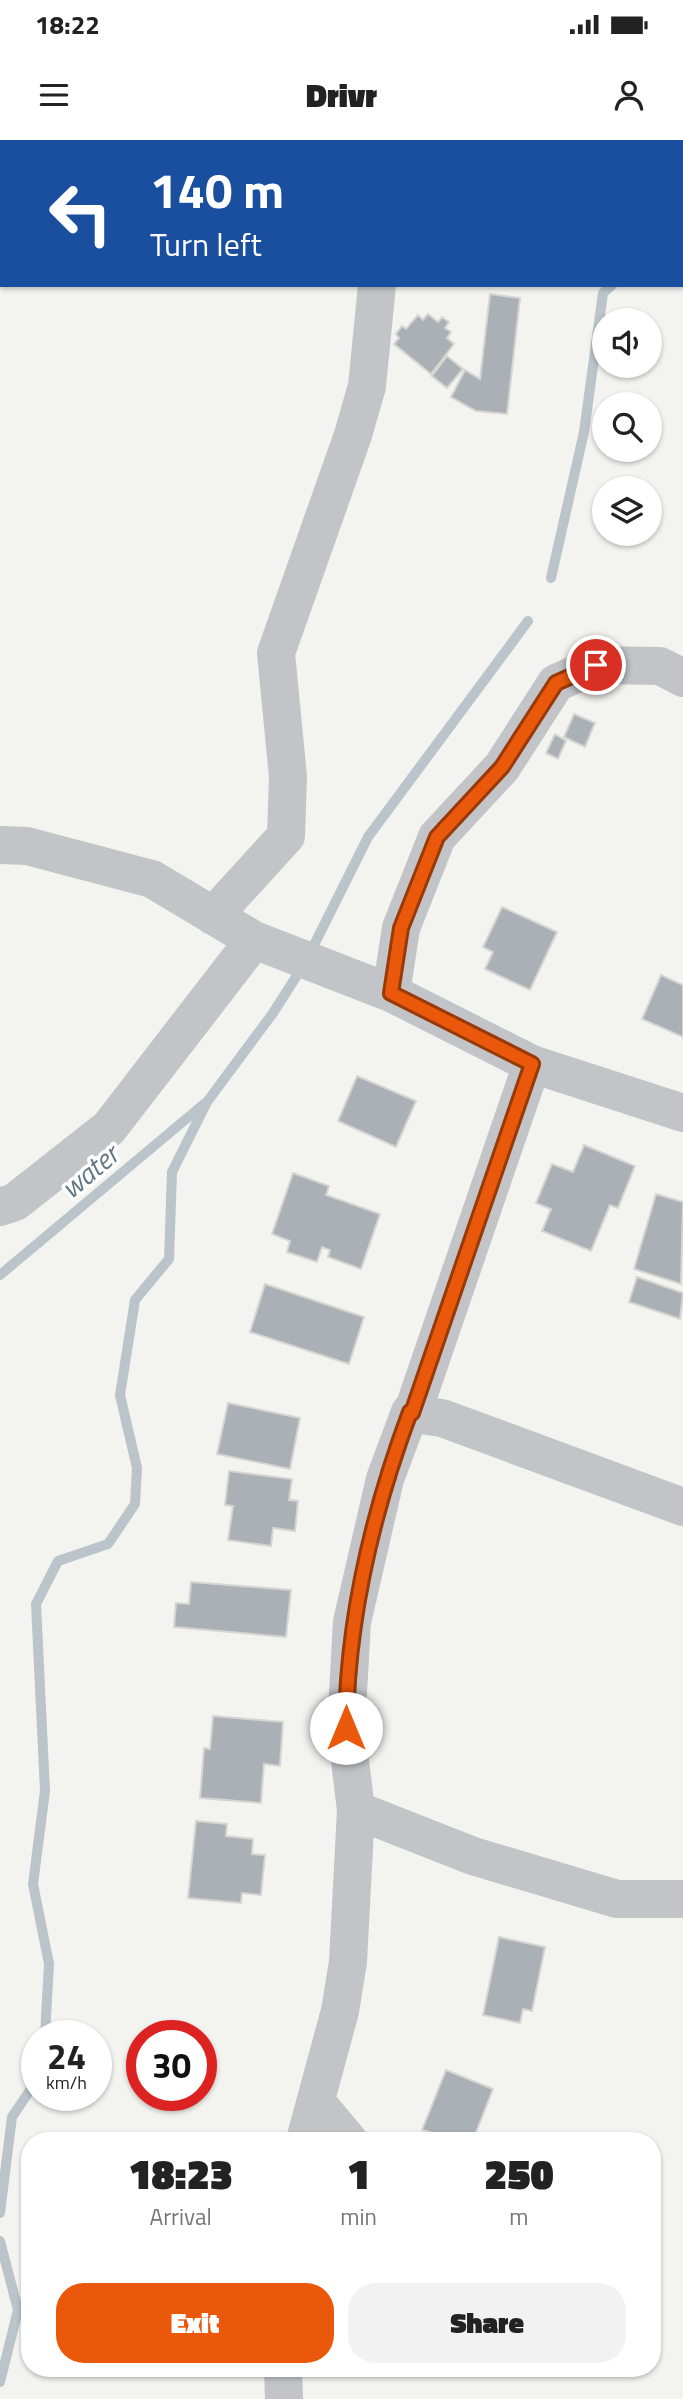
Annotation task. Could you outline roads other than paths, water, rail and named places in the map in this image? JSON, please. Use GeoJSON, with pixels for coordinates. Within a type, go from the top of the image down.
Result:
{"type":"FeatureCollection","features":[{"type":"Feature","properties":{"kind":"street"},"geometry":{"type":"LineString","coordinates":[[213,916],[286,836],[288,777],[276,653],[353,435],[367,386],[377,287]]}},
{"type":"Feature","properties":{"kind":"street"},"geometry":{"type":"LineString","coordinates":[[391,993],[401,928],[437,837],[502,767],[556,683],[596,665],[660,666],[683,678]]}},
{"type":"Feature","properties":{"kind":"street"},"geometry":{"type":"LineString","coordinates":[[0,845],[27,846],[152,879],[254,940],[391,993],[532,1064],[683,1113]]}},
{"type":"Feature","properties":{"kind":"street"},"geometry":{"type":"LineString","coordinates":[[0,1207],[15,1202],[109,1128],[254,940]]}},
{"type":"Feature","properties":{"kind":"street"},"geometry":{"type":"LineString","coordinates":[[308,2132],[340,2011],[348,1962],[356,1810],[346,1728],[352,1622],[385,1479],[410,1412],[412,1413],[532,1064]]}},
{"type":"Feature","properties":{"kind":"street"},"geometry":{"type":"LineString","coordinates":[[412,1413],[442,1418],[683,1507]]}},
{"type":"Feature","properties":{"kind":"street"},"geometry":{"type":"LineString","coordinates":[[356,1810],[473,1856],[617,1899],[683,1899]]}},
{"type":"Feature","properties":{"kind":"street"},"geometry":{"type":"LineString","coordinates":[[317,2102],[341,2132]]}},
{"type":"Feature","properties":{"kind":"street"},"geometry":{"type":"LineString","coordinates":[[283,2377],[284,2399]]}},
{"type":"Feature","properties":{"kind":"waterway"},"geometry":{"type":"LineString","coordinates":[[551,578],[584,432],[603,293],[610,287]]}},
{"type":"Feature","properties":{"kind":"waterway"},"geometry":{"type":"LineString","coordinates":[[310,953],[368,837],[528,621]]}},
{"type":"Feature","properties":{"kind":"waterway"},"geometry":{"type":"LineString","coordinates":[[46,2020],[49,1964],[33,1884],[45,1791],[36,1604],[58,1561],[108,1544],[135,1504],[137,1468],[120,1395],[135,1300],[169,1259],[172,1172],[207,1102],[273,1013],[303,966]]}},
{"type":"Feature","properties":{"kind":"waterway","name":"water"},"geometry":{"type":"LineString","coordinates":[[0,1275],[204,1104]]}},
{"type":"Feature","properties":{"kind":"waterway"},"geometry":{"type":"LineString","coordinates":[[0,2213],[12,2117],[21,2104]]}},
{"type":"Feature","properties":{"kind":"waterway"},"geometry":{"type":"LineString","coordinates":[[0,2241],[18,2310],[0,2382]]}}]}
